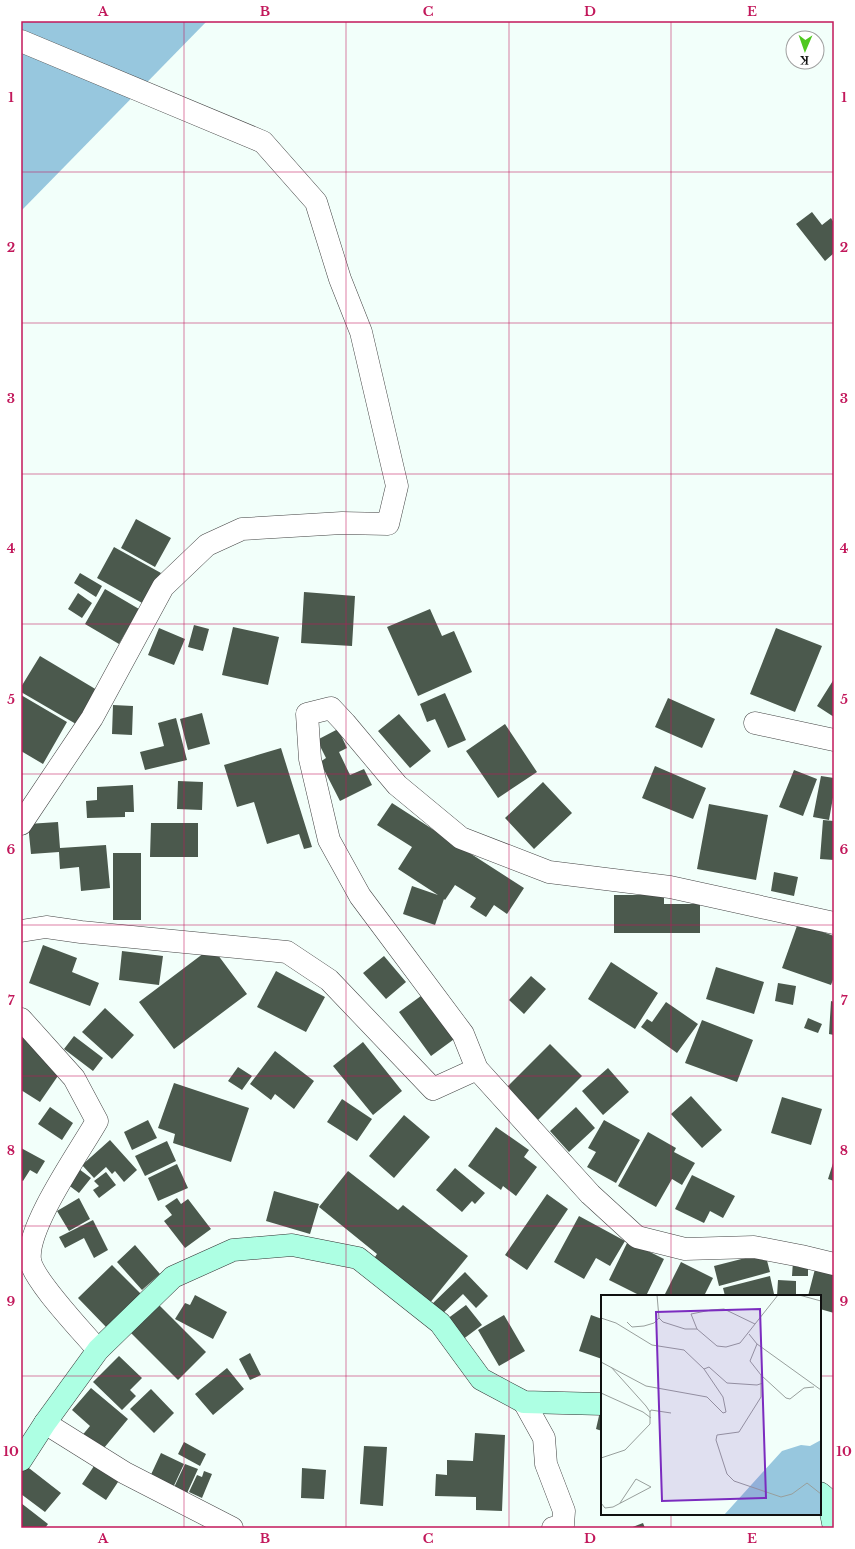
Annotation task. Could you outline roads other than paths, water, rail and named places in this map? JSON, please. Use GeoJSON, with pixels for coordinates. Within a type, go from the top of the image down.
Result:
{"type":"FeatureCollection","features":[{"type":"Feature","properties":{"kind":"street"},"geometry":{"type":"LineString","coordinates":[[21,41],[263,142],[316,202],[340,279],[361,332],[397,486],[388,524],[342,523],[242,529],[207,545],[163,587],[92,718],[21,824]]}},
{"type":"Feature","properties":{"kind":"street"},"geometry":{"type":"LineString","coordinates":[[834,923],[670,887],[549,872],[460,838],[397,785],[331,708],[307,714],[310,759],[329,840],[360,896],[463,1034],[477,1069],[590,1194],[637,1237],[685,1249],[754,1246],[834,1264]]}},
{"type":"Feature","properties":{"kind":"street"},"geometry":{"type":"LineString","coordinates":[[755,722],[834,740]]}},
{"type":"Feature","properties":{"kind":"street"},"geometry":{"type":"LineString","coordinates":[[21,931],[46,927],[81,932],[287,952],[329,980],[433,1089],[477,1069]]}},
{"type":"Feature","properties":{"kind":"street"},"geometry":{"type":"LineString","coordinates":[[21,1019],[74,1078],[97,1121],[47,1205],[26,1257],[42,1283],[98,1350]]}},
{"type":"Feature","properties":{"kind":"street"},"geometry":{"type":"LineString","coordinates":[[21,1460],[98,1350],[173,1277],[233,1250],[292,1245],[358,1258],[440,1322],[481,1378],[524,1402],[601,1404]]}},
{"type":"Feature","properties":{"kind":"street"},"geometry":{"type":"LineString","coordinates":[[524,1402],[544,1438],[546,1464],[564,1511],[563,1525],[553,1528]]}},
{"type":"Feature","properties":{"kind":"street"},"geometry":{"type":"LineString","coordinates":[[46,1423],[125,1473],[232,1528]]}},
{"type":"Feature","properties":{"kind":"street"},"geometry":{"type":"LineString","coordinates":[[829,1499],[834,1528]]}}]}
